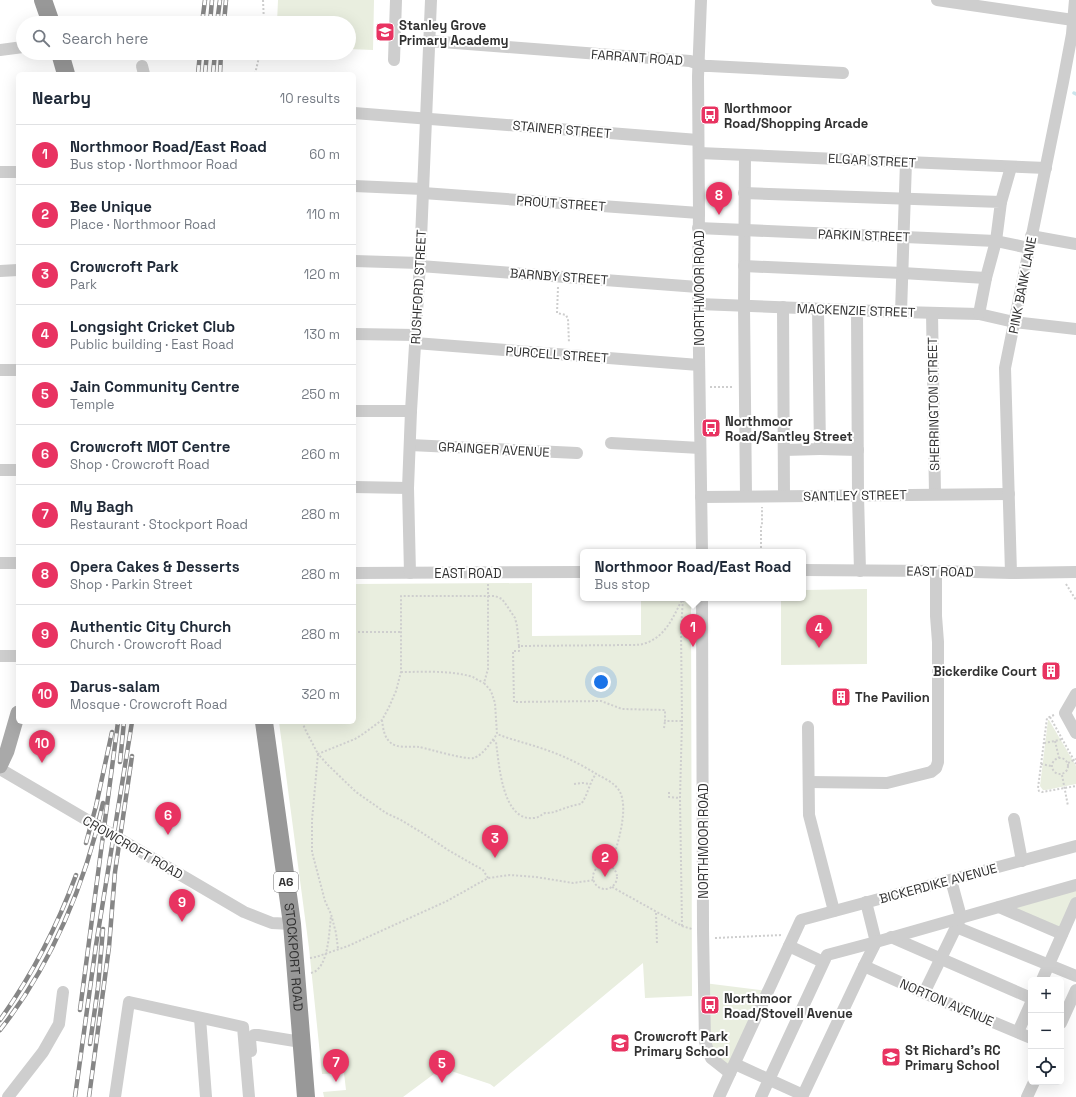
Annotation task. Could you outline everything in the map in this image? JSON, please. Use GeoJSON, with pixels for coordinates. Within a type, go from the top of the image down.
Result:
{"type":"FeatureCollection","features":[{"type":"Feature","properties":{"kind":"highway"},"geometry":{"type":"LineString","coordinates":[[43,0],[49,16]]}},
{"type":"Feature","properties":{"kind":"highway"},"geometry":{"type":"LineString","coordinates":[[62,60],[65,72]]}},
{"type":"Feature","properties":{"kind":"highway","name":"STOCKPORT ROAD"},"geometry":{"type":"LineString","coordinates":[[264,724],[292,924],[306,1097]]}},
{"type":"Feature","properties":{"kind":"main road"},"geometry":{"type":"LineString","coordinates":[[0,766],[7,751],[4,746],[16,718]]}},
{"type":"Feature","properties":{"kind":"street"},"geometry":{"type":"LineString","coordinates":[[394,60],[396,0]]}},
{"type":"Feature","properties":{"kind":"street","name":"RUSHFORD STREET"},"geometry":{"type":"LineString","coordinates":[[410,573],[408,488],[420,264],[431,0]]}},
{"type":"Feature","properties":{"kind":"street","name":"NORTHMOOR ROAD"},"geometry":{"type":"LineString","coordinates":[[701,0],[698,63],[698,304],[702,549]]}},
{"type":"Feature","properties":{"kind":"street"},"geometry":{"type":"LineString","coordinates":[[937,0],[1073,20]]}},
{"type":"Feature","properties":{"kind":"street","name":"PINK BANK LANE"},"geometry":{"type":"LineString","coordinates":[[1011,573],[1005,368],[1074,34],[1073,20],[1075,0]]}},
{"type":"Feature","properties":{"kind":"street","name":"FARRANT ROAD"},"geometry":{"type":"LineString","coordinates":[[429,41],[690,61],[710,66],[843,73]]}},
{"type":"Feature","properties":{"kind":"street"},"geometry":{"type":"LineString","coordinates":[[0,50],[16,48]]}},
{"type":"Feature","properties":{"kind":"street","name":"STAINER STREET"},"geometry":{"type":"LineString","coordinates":[[356,113],[698,140]]}},
{"type":"Feature","properties":{"kind":"street","name":"ELGAR STREET"},"geometry":{"type":"LineString","coordinates":[[699,152],[1046,168]]}},
{"type":"Feature","properties":{"kind":"street"},"geometry":{"type":"LineString","coordinates":[[745,155],[744,306],[746,496]]}},
{"type":"Feature","properties":{"kind":"street"},"geometry":{"type":"LineString","coordinates":[[901,312],[906,162]]}},
{"type":"Feature","properties":{"kind":"street"},"geometry":{"type":"LineString","coordinates":[[979,314],[986,278],[996,240],[1001,202],[1011,167]]}},
{"type":"Feature","properties":{"kind":"street"},"geometry":{"type":"LineString","coordinates":[[0,172],[16,172]]}},
{"type":"Feature","properties":{"kind":"street","name":"PROUT STREET"},"geometry":{"type":"LineString","coordinates":[[356,186],[698,213]]}},
{"type":"Feature","properties":{"kind":"street"},"geometry":{"type":"LineString","coordinates":[[744,193],[1001,202]]}},
{"type":"Feature","properties":{"kind":"street","name":"PARKIN STREET"},"geometry":{"type":"LineString","coordinates":[[698,228],[1076,244]]}},
{"type":"Feature","properties":{"kind":"street","name":"BARNBY STREET"},"geometry":{"type":"LineString","coordinates":[[356,261],[420,264],[698,287]]}},
{"type":"Feature","properties":{"kind":"street"},"geometry":{"type":"LineString","coordinates":[[744,266],[986,278]]}},
{"type":"Feature","properties":{"kind":"street"},"geometry":{"type":"LineString","coordinates":[[0,270],[16,270]]}},
{"type":"Feature","properties":{"kind":"street","name":"MACKENZIE STREET"},"geometry":{"type":"LineString","coordinates":[[698,304],[979,314],[1014,322],[1076,328]]}},
{"type":"Feature","properties":{"kind":"street"},"geometry":{"type":"LineString","coordinates":[[783,307],[784,496]]}},
{"type":"Feature","properties":{"kind":"street"},"geometry":{"type":"LineString","coordinates":[[818,309],[820,449]]}},
{"type":"Feature","properties":{"kind":"street"},"geometry":{"type":"LineString","coordinates":[[857,310],[860,571]]}},
{"type":"Feature","properties":{"kind":"street","name":"SHERRINGTON STREET"},"geometry":{"type":"LineString","coordinates":[[932,313],[935,494]]}},
{"type":"Feature","properties":{"kind":"street","name":"PURCELL STREET"},"geometry":{"type":"LineString","coordinates":[[356,334],[699,365]]}},
{"type":"Feature","properties":{"kind":"street"},"geometry":{"type":"LineString","coordinates":[[0,370],[16,370]]}},
{"type":"Feature","properties":{"kind":"street"},"geometry":{"type":"LineString","coordinates":[[356,411],[411,411]]}},
{"type":"Feature","properties":{"kind":"street"},"geometry":{"type":"LineString","coordinates":[[611,443],[700,448]]}},
{"type":"Feature","properties":{"kind":"street","name":"GRAINGER AVENUE"},"geometry":{"type":"LineString","coordinates":[[410,445],[577,453]]}},
{"type":"Feature","properties":{"kind":"street"},"geometry":{"type":"LineString","coordinates":[[784,450],[858,450]]}},
{"type":"Feature","properties":{"kind":"street"},"geometry":{"type":"LineString","coordinates":[[0,470],[16,470]]}},
{"type":"Feature","properties":{"kind":"street"},"geometry":{"type":"LineString","coordinates":[[356,488],[408,488]]}},
{"type":"Feature","properties":{"kind":"street","name":"SANTLEY STREET"},"geometry":{"type":"LineString","coordinates":[[701,497],[1009,494]]}},
{"type":"Feature","properties":{"kind":"street"},"geometry":{"type":"LineString","coordinates":[[0,563],[16,563]]}},
{"type":"Feature","properties":{"kind":"street","name":"EAST ROAD"},"geometry":{"type":"LineString","coordinates":[[806,570],[936,570],[1011,573],[1076,572]]}},
{"type":"Feature","properties":{"kind":"street"},"geometry":{"type":"LineString","coordinates":[[809,782],[887,783],[931,772],[936,768],[938,762],[938,642],[936,616],[936,570]]}},
{"type":"Feature","properties":{"kind":"street","name":"EAST ROAD"},"geometry":{"type":"LineString","coordinates":[[356,573],[580,572]]}},
{"type":"Feature","properties":{"kind":"street","name":"NORTHMOOR ROAD"},"geometry":{"type":"LineString","coordinates":[[702,601],[703,933],[705,1042],[711,1058],[732,1068],[769,1079],[795,1094]]}},
{"type":"Feature","properties":{"kind":"street"},"geometry":{"type":"LineString","coordinates":[[0,656],[16,656]]}},
{"type":"Feature","properties":{"kind":"street"},"geometry":{"type":"LineString","coordinates":[[1076,694],[1065,713],[1076,733]]}},
{"type":"Feature","properties":{"kind":"street"},"geometry":{"type":"LineString","coordinates":[[808,728],[809,815],[834,911]]}},
{"type":"Feature","properties":{"kind":"street","name":"CROWCROFT ROAD"},"geometry":{"type":"LineString","coordinates":[[0,769],[244,912],[272,923],[292,924]]}},
{"type":"Feature","properties":{"kind":"street"},"geometry":{"type":"LineString","coordinates":[[1014,819],[1022,861]]}},
{"type":"Feature","properties":{"kind":"street","name":"BICKERDIKE AVENUE"},"geometry":{"type":"LineString","coordinates":[[794,935],[801,920],[1076,846]]}},
{"type":"Feature","properties":{"kind":"street"},"geometry":{"type":"LineString","coordinates":[[924,993],[958,922],[951,880]]}},
{"type":"Feature","properties":{"kind":"street"},"geometry":{"type":"LineString","coordinates":[[761,1097],[827,955],[891,937],[958,922],[999,906],[1076,885]]}},
{"type":"Feature","properties":{"kind":"street"},"geometry":{"type":"LineString","coordinates":[[795,1094],[876,942],[866,902]]}},
{"type":"Feature","properties":{"kind":"street"},"geometry":{"type":"LineString","coordinates":[[1043,977],[1076,903]]}},
{"type":"Feature","properties":{"kind":"street"},"geometry":{"type":"LineString","coordinates":[[999,906],[1062,934]]}},
{"type":"Feature","properties":{"kind":"street"},"geometry":{"type":"LineString","coordinates":[[958,922],[1048,965],[1076,976]]}},
{"type":"Feature","properties":{"kind":"street"},"geometry":{"type":"LineString","coordinates":[[719,1097],[794,935]]}},
{"type":"Feature","properties":{"kind":"street"},"geometry":{"type":"LineString","coordinates":[[891,937],[1028,997]]}},
{"type":"Feature","properties":{"kind":"street"},"geometry":{"type":"LineString","coordinates":[[789,946],[824,962]]}},
{"type":"Feature","properties":{"kind":"street","name":"NORTON AVENUE"},"geometry":{"type":"LineString","coordinates":[[864,966],[1028,1037]]}},
{"type":"Feature","properties":{"kind":"street"},"geometry":{"type":"LineString","coordinates":[[1064,1019],[1073,1006],[1076,990]]}},
{"type":"Feature","properties":{"kind":"street"},"geometry":{"type":"LineString","coordinates":[[8,1097],[44,1052],[59,1024],[63,992]]}},
{"type":"Feature","properties":{"kind":"street"},"geometry":{"type":"LineString","coordinates":[[115,1097],[129,1002],[243,1027],[251,1094]]}},
{"type":"Feature","properties":{"kind":"street"},"geometry":{"type":"LineString","coordinates":[[1018,1032],[1028,1010]]}},
{"type":"Feature","properties":{"kind":"street"},"geometry":{"type":"LineString","coordinates":[[200,1018],[206,1097]]}},
{"type":"Feature","properties":{"kind":"street"},"geometry":{"type":"LineString","coordinates":[[251,1094],[251,1037],[258,1035],[301,1042]]}},
{"type":"Feature","properties":{"kind":"street"},"geometry":{"type":"LineString","coordinates":[[1027,1097],[1033,1085]]}},
{"type":"Feature","properties":{"kind":"path"},"geometry":{"type":"LineString","coordinates":[[263,0],[263,16]]}},
{"type":"Feature","properties":{"kind":"path"},"geometry":{"type":"LineString","coordinates":[[255,72],[258,60]]}},
{"type":"Feature","properties":{"kind":"path"},"geometry":{"type":"LineString","coordinates":[[558,276],[557,313],[566,315],[568,319],[568,354]]}},
{"type":"Feature","properties":{"kind":"path"},"geometry":{"type":"LineString","coordinates":[[699,387],[745,386]]}},
{"type":"Feature","properties":{"kind":"path"},"geometry":{"type":"LineString","coordinates":[[761,549],[762,496]]}},
{"type":"Feature","properties":{"kind":"path"},"geometry":{"type":"LineString","coordinates":[[1062,572],[1064,580],[1076,600]]}},
{"type":"Feature","properties":{"kind":"path"},"geometry":{"type":"LineString","coordinates":[[318,754],[355,739],[382,720],[392,700],[401,672],[401,596],[495,596],[502,599],[515,618],[517,626],[519,651],[513,651],[514,702],[601,701],[622,709],[665,710],[664,728]]}},
{"type":"Feature","properties":{"kind":"path"},"geometry":{"type":"LineString","coordinates":[[484,683],[488,669],[488,596]]}},
{"type":"Feature","properties":{"kind":"path"},"geometry":{"type":"LineString","coordinates":[[519,646],[646,644],[658,637],[666,629],[681,601]]}},
{"type":"Feature","properties":{"kind":"path"},"geometry":{"type":"LineString","coordinates":[[682,926],[680,798],[682,721],[681,630],[683,601]]}},
{"type":"Feature","properties":{"kind":"path"},"geometry":{"type":"LineString","coordinates":[[356,632],[401,632]]}},
{"type":"Feature","properties":{"kind":"path"},"geometry":{"type":"LineString","coordinates":[[382,720],[386,736],[390,743],[396,746],[417,747],[464,757],[474,758],[483,752],[497,734],[495,703],[491,691],[484,683],[473,677],[452,674],[401,672]]}},
{"type":"Feature","properties":{"kind":"path"},"geometry":{"type":"LineString","coordinates":[[1076,764],[1075,759],[1050,717],[1047,718],[1038,788],[1039,791],[1042,792],[1076,786]]}},
{"type":"Feature","properties":{"kind":"path"},"geometry":{"type":"LineString","coordinates":[[665,721],[682,721]]}},
{"type":"Feature","properties":{"kind":"path"},"geometry":{"type":"LineString","coordinates":[[303,724],[318,754],[356,792],[386,813],[418,830],[448,850],[483,870],[488,878]]}},
{"type":"Feature","properties":{"kind":"path"},"geometry":{"type":"LineString","coordinates":[[497,734],[552,752],[596,774],[617,788],[622,800],[623,811],[617,846],[610,866]]}},
{"type":"Feature","properties":{"kind":"path"},"geometry":{"type":"LineString","coordinates":[[1044,743],[1055,742],[1062,738]]}},
{"type":"Feature","properties":{"kind":"path"},"geometry":{"type":"LineString","coordinates":[[493,740],[496,742],[501,778],[509,801],[515,812],[525,818],[535,818],[544,814],[581,804],[588,793],[590,784],[596,774]]}},
{"type":"Feature","properties":{"kind":"path"},"geometry":{"type":"LineString","coordinates":[[1055,742],[1059,758]]}},
{"type":"Feature","properties":{"kind":"path"},"geometry":{"type":"LineString","coordinates":[[318,754],[312,820],[312,852],[317,875],[325,901],[331,914],[338,949]]}},
{"type":"Feature","properties":{"kind":"path"},"geometry":{"type":"LineString","coordinates":[[1062,775],[1054,773],[1051,766],[1052,762],[1055,759],[1062,758],[1068,763]]}},
{"type":"Feature","properties":{"kind":"path"},"geometry":{"type":"LineString","coordinates":[[1068,763],[1075,759]]}},
{"type":"Feature","properties":{"kind":"path"},"geometry":{"type":"LineString","coordinates":[[1062,775],[1067,770],[1068,763]]}},
{"type":"Feature","properties":{"kind":"path"},"geometry":{"type":"LineString","coordinates":[[1041,764],[1051,766]]}},
{"type":"Feature","properties":{"kind":"path"},"geometry":{"type":"LineString","coordinates":[[1062,775],[1068,806]]}},
{"type":"Feature","properties":{"kind":"path"},"geometry":{"type":"LineString","coordinates":[[574,784],[590,784]]}},
{"type":"Feature","properties":{"kind":"path"},"geometry":{"type":"LineString","coordinates":[[669,792],[669,797],[680,798]]}},
{"type":"Feature","properties":{"kind":"path"},"geometry":{"type":"LineString","coordinates":[[602,865],[610,866],[616,871],[616,882],[608,889],[601,888],[594,880],[594,872],[602,865]]}},
{"type":"Feature","properties":{"kind":"path"},"geometry":{"type":"LineString","coordinates":[[295,968],[326,953],[348,946],[447,901],[488,878],[510,875],[536,877],[573,883],[594,880]]}},
{"type":"Feature","properties":{"kind":"path"},"geometry":{"type":"LineString","coordinates":[[612,887],[656,913],[682,926],[703,933],[794,935]]}},
{"type":"Feature","properties":{"kind":"path"},"geometry":{"type":"LineString","coordinates":[[656,913],[658,944]]}},
{"type":"Feature","properties":{"kind":"path"},"geometry":{"type":"LineString","coordinates":[[295,968],[314,972],[321,966],[326,953],[331,914]]}},
{"type":"Feature","properties":{"kind":"shaded area"},"geometry":{"type":"Polygon","coordinates":[[[278,0],[374,0],[373,50],[356,49],[356,16],[277,16],[278,0]]]}},
{"type":"Feature","properties":{"kind":"shaded area"},"geometry":{"type":"Polygon","coordinates":[[[532,583],[532,636],[641,635],[641,601],[691,601],[692,996],[645,998],[643,963],[494,1087],[490,1084],[442,1068],[403,1097],[324,1097],[323,1092],[346,1090],[344,1073],[322,1074],[309,948],[279,724],[356,724],[356,584],[532,583]]]}},
{"type":"Feature","properties":{"kind":"shaded area"},"geometry":{"type":"Polygon","coordinates":[[[867,589],[867,664],[781,665],[781,601],[806,601],[806,590],[867,589]]]}},
{"type":"Feature","properties":{"kind":"shaded area"},"geometry":{"type":"Polygon","coordinates":[[[1048,720],[1076,766],[1076,784],[1043,790],[1040,786],[1048,720]]]}},
{"type":"Feature","properties":{"kind":"shaded area"},"geometry":{"type":"Polygon","coordinates":[[[1076,885],[1076,903],[1062,934],[999,907],[1076,885]]]}},
{"type":"Feature","properties":{"kind":"shaded area"},"geometry":{"type":"Polygon","coordinates":[[[704,983],[768,991],[730,1073],[711,1058],[704,983]]]}},
{"type":"Feature","properties":{"kind":"railway"},"geometry":{"type":"LineString","coordinates":[[203,16],[205,0]]}},
{"type":"Feature","properties":{"kind":"railway"},"geometry":{"type":"LineString","coordinates":[[211,16],[212,0]]}},
{"type":"Feature","properties":{"kind":"railway"},"geometry":{"type":"LineString","coordinates":[[218,16],[220,0]]}},
{"type":"Feature","properties":{"kind":"railway"},"geometry":{"type":"LineString","coordinates":[[225,16],[226,0]]}},
{"type":"Feature","properties":{"kind":"railway"},"geometry":{"type":"LineString","coordinates":[[198,72],[199,60]]}},
{"type":"Feature","properties":{"kind":"railway"},"geometry":{"type":"LineString","coordinates":[[205,72],[206,60]]}},
{"type":"Feature","properties":{"kind":"railway"},"geometry":{"type":"LineString","coordinates":[[213,72],[214,60]]}},
{"type":"Feature","properties":{"kind":"railway"},"geometry":{"type":"LineString","coordinates":[[220,72],[221,60]]}},
{"type":"Feature","properties":{"kind":"railway"},"geometry":{"type":"LineString","coordinates":[[80,1010],[118,724]]}},
{"type":"Feature","properties":{"kind":"railway"},"geometry":{"type":"LineString","coordinates":[[120,762],[124,724]]}},
{"type":"Feature","properties":{"kind":"railway"},"geometry":{"type":"LineString","coordinates":[[75,1097],[96,945],[132,724]]}},
{"type":"Feature","properties":{"kind":"railway"},"geometry":{"type":"LineString","coordinates":[[86,843],[96,806],[112,732]]}},
{"type":"Feature","properties":{"kind":"railway"},"geometry":{"type":"LineString","coordinates":[[89,1097],[109,947],[115,872],[132,756]]}},
{"type":"Feature","properties":{"kind":"railway"},"geometry":{"type":"LineString","coordinates":[[0,1030],[35,979],[51,951],[87,863],[103,803]]}},
{"type":"Feature","properties":{"kind":"railway"},"geometry":{"type":"LineString","coordinates":[[0,1020],[23,986],[43,950],[61,913],[76,875]]}},
{"type":"Feature","properties":{"kind":"railway"},"geometry":{"type":"LineString","coordinates":[[90,1044],[98,987],[103,929]]}},
{"type":"Feature","properties":{"kind":"place","name":"Stanley Grove Primary Academy"},"geometry":{"type":"Point","coordinates":[385,32]}},
{"type":"Feature","properties":{"kind":"place","name":"Northmoor Road/Shopping Arcade"},"geometry":{"type":"Point","coordinates":[710,115]}},
{"type":"Feature","properties":{"kind":"place","name":"Opera Cakes & Desserts"},"geometry":{"type":"Point","coordinates":[719,215]}},
{"type":"Feature","properties":{"kind":"place","name":"Northmoor Road/Santley Street"},"geometry":{"type":"Point","coordinates":[711,428]}},
{"type":"Feature","properties":{"kind":"place","name":"Northmoor Road/East Road"},"geometry":{"type":"Point","coordinates":[693,647]}},
{"type":"Feature","properties":{"kind":"place","name":"Longsight Cricket Club"},"geometry":{"type":"Point","coordinates":[819,648]}},
{"type":"Feature","properties":{"kind":"place","name":"Bickerdike Court"},"geometry":{"type":"Point","coordinates":[1051,671]}},
{"type":"Feature","properties":{"kind":"place","name":"The Pavilion"},"geometry":{"type":"Point","coordinates":[841,697]}},
{"type":"Feature","properties":{"kind":"place","name":"Darus-salam"},"geometry":{"type":"Point","coordinates":[42,763]}},
{"type":"Feature","properties":{"kind":"place","name":"Crowcroft MOT Centre"},"geometry":{"type":"Point","coordinates":[168,835]}},
{"type":"Feature","properties":{"kind":"place","name":"Crowcroft Park"},"geometry":{"type":"Point","coordinates":[495,858]}},
{"type":"Feature","properties":{"kind":"place","name":"Bee Unique"},"geometry":{"type":"Point","coordinates":[605,877]}},
{"type":"Feature","properties":{"kind":"place","name":"Authentic City Church"},"geometry":{"type":"Point","coordinates":[182,922]}},
{"type":"Feature","properties":{"kind":"place","name":"Northmoor Road/Stovell Avenue"},"geometry":{"type":"Point","coordinates":[710,1005]}},
{"type":"Feature","properties":{"kind":"place","name":"Crowcroft Park Primary School"},"geometry":{"type":"Point","coordinates":[620,1043]}},
{"type":"Feature","properties":{"kind":"place","name":"St Richard's RC Primary School"},"geometry":{"type":"Point","coordinates":[891,1057]}},
{"type":"Feature","properties":{"kind":"place","name":"My Bagh"},"geometry":{"type":"Point","coordinates":[336,1082]}},
{"type":"Feature","properties":{"kind":"place","name":"Jain Community Centre"},"geometry":{"type":"Point","coordinates":[442,1083]}}]}
